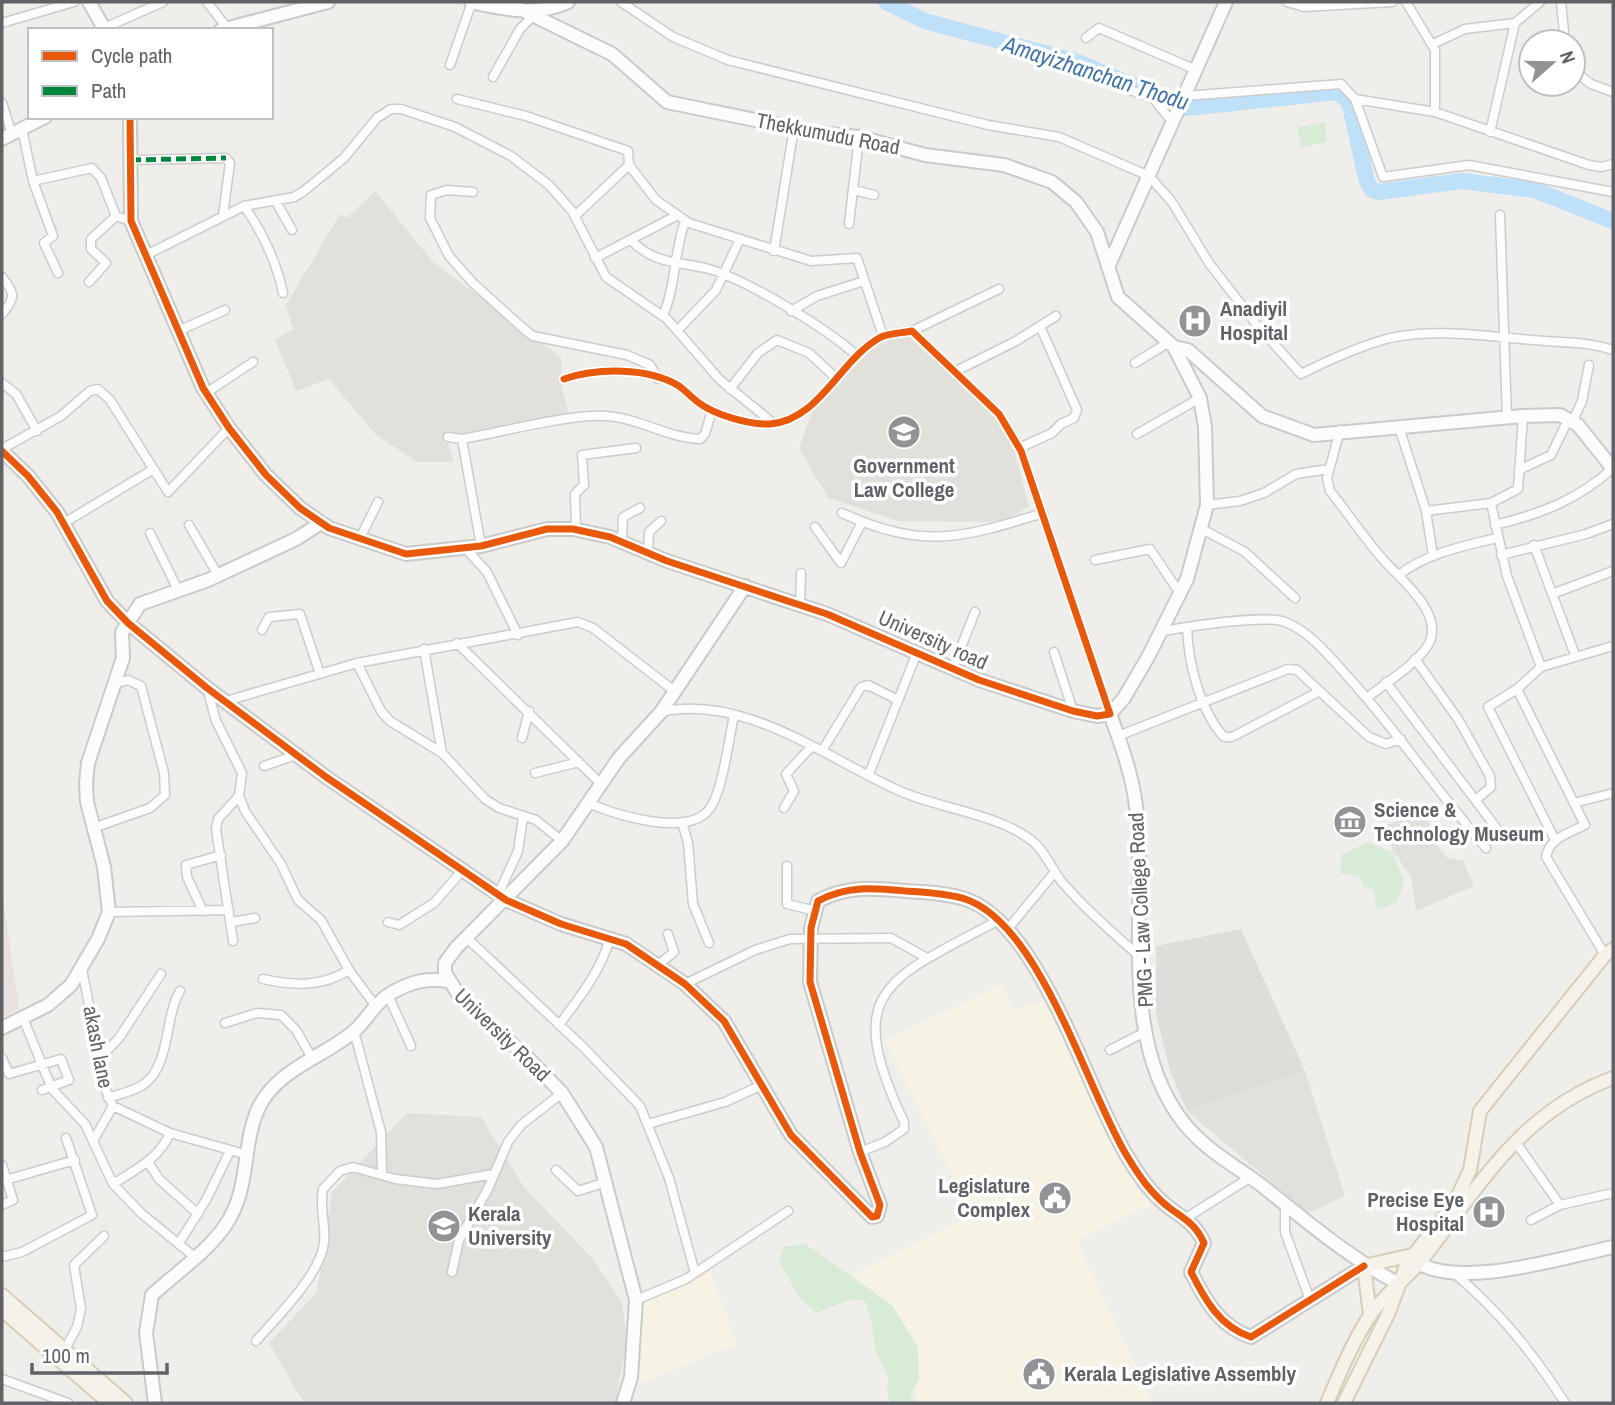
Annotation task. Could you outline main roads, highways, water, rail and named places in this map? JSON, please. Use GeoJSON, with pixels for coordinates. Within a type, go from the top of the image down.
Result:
{"type":"FeatureCollection","features":[{"type":"Feature","properties":{"kind":"main road"},"geometry":{"type":"LineString","coordinates":[[1344,1403],[1390,1312],[1399,1284],[1413,1259],[1454,1204],[1470,1170],[1480,1111],[1609,952]]}},
{"type":"Feature","properties":{"kind":"main road"},"geometry":{"type":"LineString","coordinates":[[1370,1315],[1364,1266],[1413,1259],[1489,1168],[1516,1141],[1574,1097],[1613,1078]]}},
{"type":"Feature","properties":{"kind":"main road"},"geometry":{"type":"LineString","coordinates":[[1327,1403],[1370,1315],[1399,1284]]}},
{"type":"Feature","properties":{"kind":"main road"},"geometry":{"type":"LineString","coordinates":[[2,1295],[126,1403]]}},
{"type":"Feature","properties":{"kind":"main road"},"geometry":{"type":"LineString","coordinates":[[2,1310],[108,1403]]}},
{"type":"Feature","properties":{"kind":"waterway","name":"Amayizhanchan Thodu"},"geometry":{"type":"LineString","coordinates":[[886,2],[925,21],[1078,62],[1187,108],[1337,92],[1349,102],[1367,182],[1372,190],[1378,192],[1462,181],[1535,190],[1613,221]]}},
{"type":"Feature","properties":{"kind":"place","name":"Anadiyil Hospital"},"geometry":{"type":"Point","coordinates":[1195,321]}},
{"type":"Feature","properties":{"kind":"place","name":"Government Law College"},"geometry":{"type":"Point","coordinates":[904,432]}},
{"type":"Feature","properties":{"kind":"place","name":"Science & Technology Museum"},"geometry":{"type":"Point","coordinates":[1350,822]}},
{"type":"Feature","properties":{"kind":"place","name":"Legislature Complex"},"geometry":{"type":"Point","coordinates":[1055,1198]}},
{"type":"Feature","properties":{"kind":"place","name":"Precise Eye Hospital"},"geometry":{"type":"Point","coordinates":[1489,1212]}},
{"type":"Feature","properties":{"kind":"place","name":"Kerala University"},"geometry":{"type":"Point","coordinates":[444,1226]}},
{"type":"Feature","properties":{"kind":"place","name":"Kerala Legislative Assembly"},"geometry":{"type":"Point","coordinates":[1039,1374]}}]}
